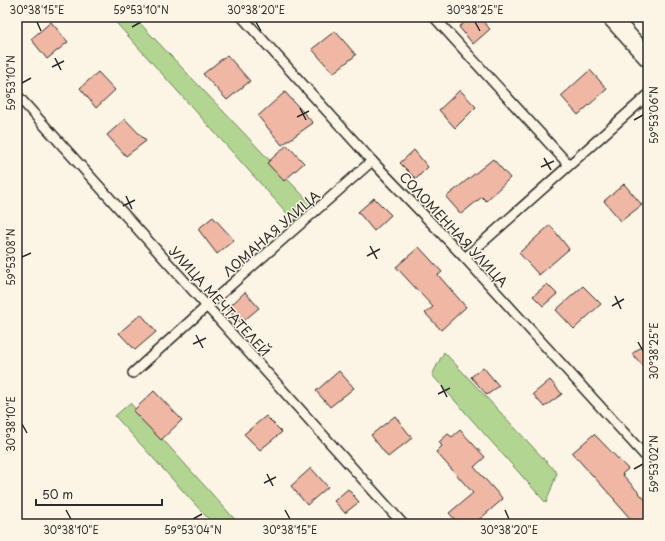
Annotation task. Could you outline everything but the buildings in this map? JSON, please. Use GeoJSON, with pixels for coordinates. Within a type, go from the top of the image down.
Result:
{"type":"FeatureCollection","features":[{"type":"Feature","properties":{"kind":"street"},"geometry":{"type":"LineString","coordinates":[[611,17],[648,58]]}},
{"type":"Feature","properties":{"kind":"lane","name":"СОЛОМЕННАЯ УЛИЦА"},"geometry":{"type":"LineString","coordinates":[[242,17],[372,161],[465,258],[648,458]]}},
{"type":"Feature","properties":{"kind":"lane"},"geometry":{"type":"LineString","coordinates":[[434,17],[569,165]]}},
{"type":"Feature","properties":{"kind":"lane","name":"УЛИЦА МЕЧТАТЕЛЕЙ"},"geometry":{"type":"LineString","coordinates":[[17,95],[403,524]]}},
{"type":"Feature","properties":{"kind":"lane"},"geometry":{"type":"LineString","coordinates":[[465,258],[648,95]]}},
{"type":"Feature","properties":{"kind":"lane","name":"ЛОМАНАЯ УЛИЦА"},"geometry":{"type":"LineString","coordinates":[[133,373],[372,161]]}},
{"type":"Feature","properties":{"kind":"green space"},"geometry":{"type":"Polygon","coordinates":[[[111,17],[134,17],[312,205],[294,221],[111,17]]]}},
{"type":"Feature","properties":{"kind":"green space"},"geometry":{"type":"Polygon","coordinates":[[[444,352],[557,473],[546,503],[432,375],[444,352]]]}},
{"type":"Feature","properties":{"kind":"green space"},"geometry":{"type":"Polygon","coordinates":[[[130,403],[239,524],[213,524],[115,416],[130,403]]]}}]}
